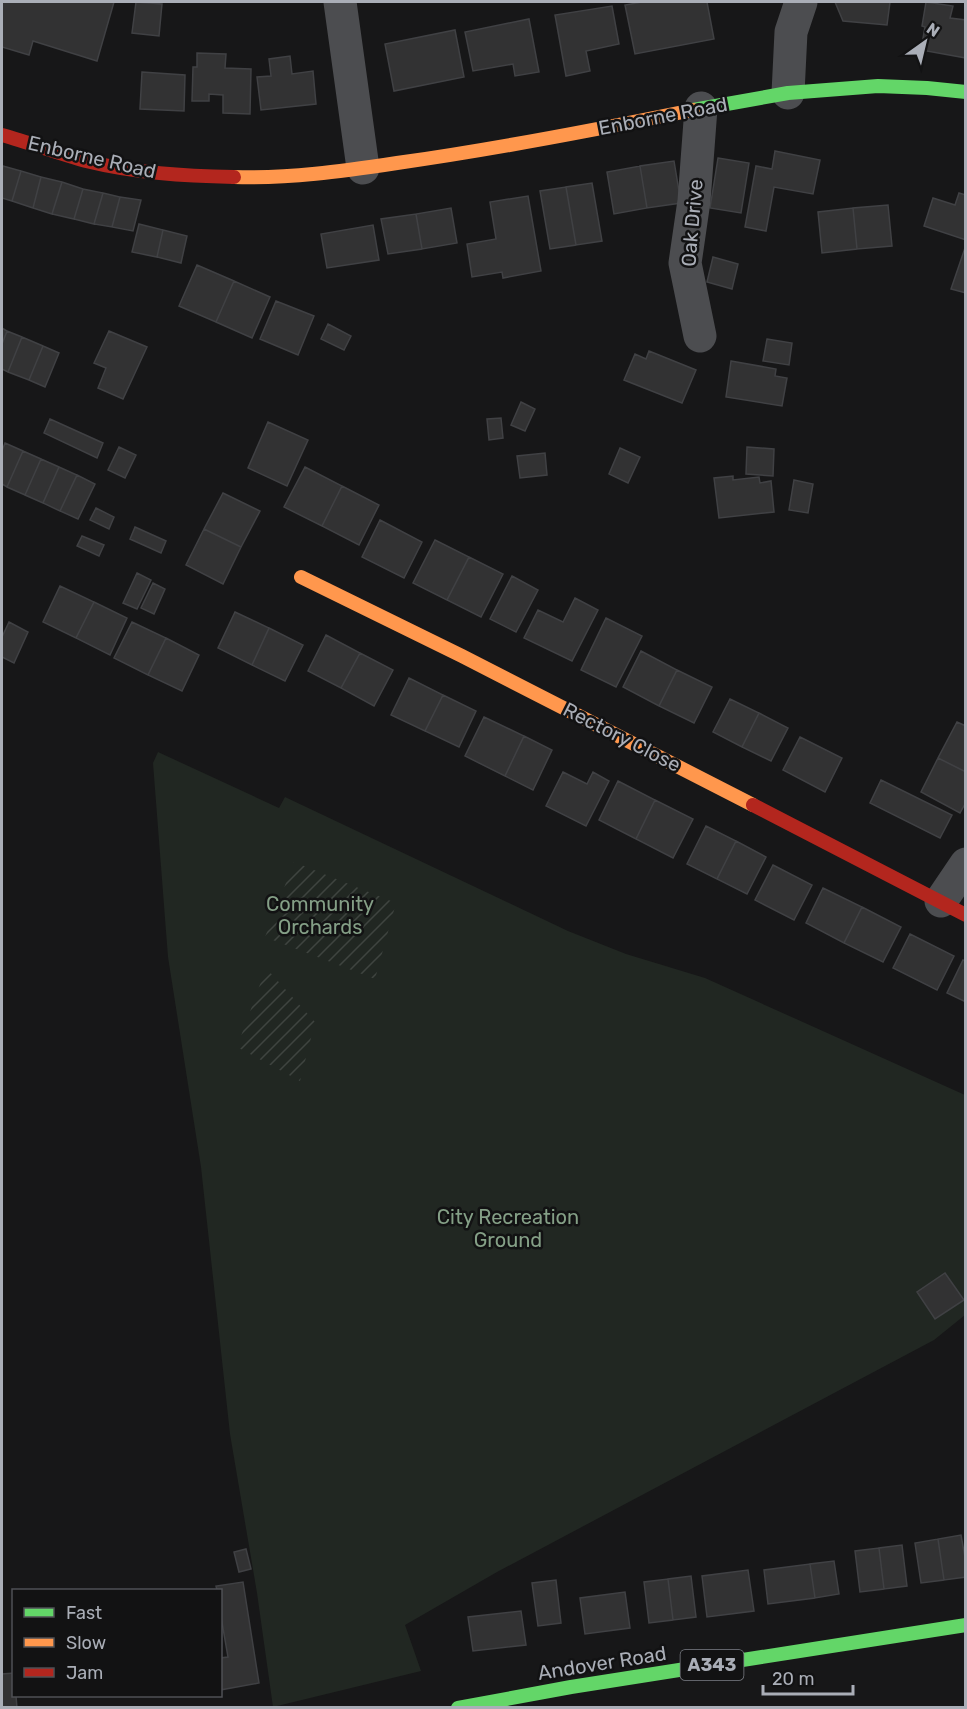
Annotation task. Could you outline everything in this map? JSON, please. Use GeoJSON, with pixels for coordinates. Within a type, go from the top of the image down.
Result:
{"type":"FeatureCollection","features":[{"type":"Feature","properties":{"kind":"street"},"geometry":{"type":"LineString","coordinates":[[340,2],[363,168]]}},
{"type":"Feature","properties":{"kind":"street"},"geometry":{"type":"LineString","coordinates":[[788,93],[791,32],[801,2]]}},
{"type":"Feature","properties":{"kind":"street","name":"Enborne Road"},"geometry":{"type":"LineString","coordinates":[[2,135],[88,161],[147,172],[180,176],[265,178],[442,157],[556,138],[701,108],[788,93],[878,86],[966,92]]}},
{"type":"Feature","properties":{"kind":"street","name":"Oak Drive"},"geometry":{"type":"LineString","coordinates":[[700,336],[685,263],[694,201],[701,108]]}},
{"type":"Feature","properties":{"kind":"street","name":"Rectory Close"},"geometry":{"type":"LineString","coordinates":[[302,577],[462,656],[953,908],[966,864]]}},
{"type":"Feature","properties":{"kind":"street","name":"Andover Road"},"geometry":{"type":"LineString","coordinates":[[458,1707],[966,1625]]}},
{"type":"Feature","properties":{"kind":"green space","name":"City Recreation Ground"},"geometry":{"type":"Polygon","coordinates":[[[158,752],[279,808],[285,797],[568,931],[626,954],[705,978],[965,1095],[965,1315],[934,1340],[497,1572],[405,1625],[421,1671],[273,1707],[257,1593],[230,1434],[201,1167],[168,957],[153,763],[158,752]]]}},
{"type":"Feature","properties":{"kind":"green space","name":"Community Orchards"},"geometry":{"type":"Polygon","coordinates":[[[294,862],[396,903],[375,979],[265,937],[294,862]]]}},
{"type":"Feature","properties":{"kind":"green space","name":"Community Orchards"},"geometry":{"type":"Polygon","coordinates":[[[266,968],[315,1022],[300,1081],[237,1047],[266,968]]]}},
{"type":"Feature","properties":{"kind":"building"},"geometry":{"type":"Polygon","coordinates":[[[2,2],[114,2],[97,61],[33,41],[29,55],[2,47],[2,2]]]}},
{"type":"Feature","properties":{"kind":"building"},"geometry":{"type":"Polygon","coordinates":[[[136,2],[162,4],[159,36],[132,33],[136,2]]]}},
{"type":"Feature","properties":{"kind":"building"},"geometry":{"type":"Polygon","coordinates":[[[642,2],[707,2],[714,39],[635,54],[625,5],[642,2]]]}},
{"type":"Feature","properties":{"kind":"building"},"geometry":{"type":"Polygon","coordinates":[[[835,2],[890,2],[887,25],[843,21],[835,2]]]}},
{"type":"Feature","properties":{"kind":"building"},"geometry":{"type":"Polygon","coordinates":[[[926,2],[953,6],[950,18],[966,20],[966,58],[921,50],[926,2]]]}},
{"type":"Feature","properties":{"kind":"building"},"geometry":{"type":"Polygon","coordinates":[[[612,6],[619,44],[586,51],[590,71],[566,76],[555,15],[612,6]]]}},
{"type":"Feature","properties":{"kind":"building"},"geometry":{"type":"Polygon","coordinates":[[[529,19],[539,72],[515,76],[513,64],[473,71],[465,32],[529,19]]]}},
{"type":"Feature","properties":{"kind":"building"},"geometry":{"type":"Polygon","coordinates":[[[455,30],[464,77],[394,91],[385,44],[455,30]]]}},
{"type":"Feature","properties":{"kind":"building"},"geometry":{"type":"Polygon","coordinates":[[[197,53],[226,54],[225,68],[251,69],[250,114],[223,113],[223,95],[209,94],[209,101],[192,101],[193,67],[197,67],[197,53]]]}},
{"type":"Feature","properties":{"kind":"building"},"geometry":{"type":"Polygon","coordinates":[[[290,56],[292,74],[313,71],[316,104],[261,110],[257,77],[271,76],[269,59],[290,56]]]}},
{"type":"Feature","properties":{"kind":"building"},"geometry":{"type":"Polygon","coordinates":[[[142,72],[185,75],[184,111],[140,109],[142,72]]]}},
{"type":"Feature","properties":{"kind":"building"},"geometry":{"type":"Polygon","coordinates":[[[775,151],[820,160],[813,194],[774,187],[766,231],[745,227],[756,166],[772,169],[775,151]]]}},
{"type":"Feature","properties":{"kind":"building"},"geometry":{"type":"Polygon","coordinates":[[[718,158],[749,163],[741,213],[710,208],[718,158]]]}},
{"type":"Feature","properties":{"kind":"building"},"geometry":{"type":"Polygon","coordinates":[[[674,161],[681,203],[647,208],[640,166],[674,161]]]}},
{"type":"Feature","properties":{"kind":"building"},"geometry":{"type":"Polygon","coordinates":[[[3,166],[21,171],[12,201],[2,198],[3,166]]]}},
{"type":"Feature","properties":{"kind":"building"},"geometry":{"type":"Polygon","coordinates":[[[640,166],[647,208],[614,214],[607,172],[640,166]]]}},
{"type":"Feature","properties":{"kind":"building"},"geometry":{"type":"Polygon","coordinates":[[[21,171],[41,177],[33,208],[12,201],[21,171]]]}},
{"type":"Feature","properties":{"kind":"building"},"geometry":{"type":"Polygon","coordinates":[[[41,177],[62,182],[52,214],[33,208],[41,177]]]}},
{"type":"Feature","properties":{"kind":"building"},"geometry":{"type":"Polygon","coordinates":[[[62,182],[83,189],[74,219],[52,214],[62,182]]]}},
{"type":"Feature","properties":{"kind":"building"},"geometry":{"type":"Polygon","coordinates":[[[592,183],[602,241],[576,245],[566,187],[592,183]]]}},
{"type":"Feature","properties":{"kind":"building"},"geometry":{"type":"Polygon","coordinates":[[[566,187],[576,245],[550,249],[540,191],[566,187]]]}},
{"type":"Feature","properties":{"kind":"building"},"geometry":{"type":"Polygon","coordinates":[[[83,189],[103,193],[94,224],[74,219],[83,189]]]}},
{"type":"Feature","properties":{"kind":"building"},"geometry":{"type":"Polygon","coordinates":[[[103,193],[120,197],[112,227],[94,224],[103,193]]]}},
{"type":"Feature","properties":{"kind":"building"},"geometry":{"type":"Polygon","coordinates":[[[959,193],[966,195],[966,240],[924,226],[933,198],[955,205],[959,193]]]}},
{"type":"Feature","properties":{"kind":"building"},"geometry":{"type":"Polygon","coordinates":[[[528,196],[541,271],[503,278],[502,272],[472,277],[467,244],[496,239],[490,202],[528,196]]]}},
{"type":"Feature","properties":{"kind":"building"},"geometry":{"type":"Polygon","coordinates":[[[120,197],[141,200],[133,231],[112,227],[120,197]]]}},
{"type":"Feature","properties":{"kind":"building"},"geometry":{"type":"Polygon","coordinates":[[[888,205],[892,246],[857,249],[853,208],[888,205]]]}},
{"type":"Feature","properties":{"kind":"building"},"geometry":{"type":"Polygon","coordinates":[[[451,208],[457,243],[422,249],[416,214],[451,208]]]}},
{"type":"Feature","properties":{"kind":"building"},"geometry":{"type":"Polygon","coordinates":[[[853,208],[857,249],[822,253],[818,212],[853,208]]]}},
{"type":"Feature","properties":{"kind":"building"},"geometry":{"type":"Polygon","coordinates":[[[416,214],[422,249],[388,254],[381,219],[416,214]]]}},
{"type":"Feature","properties":{"kind":"building"},"geometry":{"type":"Polygon","coordinates":[[[139,224],[163,230],[157,257],[132,252],[139,224]]]}},
{"type":"Feature","properties":{"kind":"building"},"geometry":{"type":"Polygon","coordinates":[[[373,225],[379,260],[327,268],[321,234],[373,225]]]}},
{"type":"Feature","properties":{"kind":"building"},"geometry":{"type":"Polygon","coordinates":[[[163,230],[187,236],[181,263],[157,257],[163,230]]]}},
{"type":"Feature","properties":{"kind":"building"},"geometry":{"type":"Polygon","coordinates":[[[966,245],[966,293],[951,289],[966,245]]]}},
{"type":"Feature","properties":{"kind":"building"},"geometry":{"type":"Polygon","coordinates":[[[713,257],[738,264],[732,289],[707,282],[713,257]]]}},
{"type":"Feature","properties":{"kind":"building"},"geometry":{"type":"Polygon","coordinates":[[[197,265],[234,281],[216,322],[179,306],[197,265]]]}},
{"type":"Feature","properties":{"kind":"building"},"geometry":{"type":"Polygon","coordinates":[[[234,281],[270,297],[252,338],[216,322],[234,281]]]}},
{"type":"Feature","properties":{"kind":"building"},"geometry":{"type":"Polygon","coordinates":[[[276,301],[314,316],[298,355],[260,339],[276,301]]]}},
{"type":"Feature","properties":{"kind":"building"},"geometry":{"type":"Polygon","coordinates":[[[328,324],[351,336],[344,350],[321,339],[328,324]]]}},
{"type":"Feature","properties":{"kind":"building"},"geometry":{"type":"Polygon","coordinates":[[[2,328],[7,331],[2,344],[2,328]]]}},
{"type":"Feature","properties":{"kind":"building"},"geometry":{"type":"Polygon","coordinates":[[[7,331],[22,337],[8,372],[2,369],[2,344],[7,331]]]}},
{"type":"Feature","properties":{"kind":"building"},"geometry":{"type":"Polygon","coordinates":[[[109,331],[147,347],[123,399],[98,388],[106,368],[94,363],[109,331]]]}},
{"type":"Feature","properties":{"kind":"building"},"geometry":{"type":"Polygon","coordinates":[[[22,337],[43,346],[29,380],[8,372],[22,337]]]}},
{"type":"Feature","properties":{"kind":"building"},"geometry":{"type":"Polygon","coordinates":[[[767,339],[792,343],[789,365],[763,361],[767,339]]]}},
{"type":"Feature","properties":{"kind":"building"},"geometry":{"type":"Polygon","coordinates":[[[43,346],[59,353],[45,387],[29,380],[43,346]]]}},
{"type":"Feature","properties":{"kind":"building"},"geometry":{"type":"Polygon","coordinates":[[[649,351],[696,370],[682,403],[624,380],[635,354],[646,359],[649,351]]]}},
{"type":"Feature","properties":{"kind":"building"},"geometry":{"type":"Polygon","coordinates":[[[731,361],[776,369],[775,376],[787,378],[782,406],[726,397],[731,361]]]}},
{"type":"Feature","properties":{"kind":"building"},"geometry":{"type":"Polygon","coordinates":[[[521,402],[535,409],[525,431],[511,425],[521,402]]]}},
{"type":"Feature","properties":{"kind":"building"},"geometry":{"type":"Polygon","coordinates":[[[501,418],[503,438],[489,440],[487,419],[501,418]]]}},
{"type":"Feature","properties":{"kind":"building"},"geometry":{"type":"Polygon","coordinates":[[[50,419],[103,443],[97,458],[44,433],[50,419]]]}},
{"type":"Feature","properties":{"kind":"building"},"geometry":{"type":"Polygon","coordinates":[[[268,422],[308,440],[287,486],[248,468],[268,422]]]}},
{"type":"Feature","properties":{"kind":"building"},"geometry":{"type":"Polygon","coordinates":[[[5,443],[23,451],[7,487],[2,484],[2,451],[5,443]]]}},
{"type":"Feature","properties":{"kind":"building"},"geometry":{"type":"Polygon","coordinates":[[[119,447],[136,455],[125,478],[108,470],[119,447]]]}},
{"type":"Feature","properties":{"kind":"building"},"geometry":{"type":"Polygon","coordinates":[[[747,447],[774,449],[773,476],[746,474],[747,447]]]}},
{"type":"Feature","properties":{"kind":"building"},"geometry":{"type":"Polygon","coordinates":[[[620,448],[640,457],[628,483],[609,474],[620,448]]]}},
{"type":"Feature","properties":{"kind":"building"},"geometry":{"type":"Polygon","coordinates":[[[23,451],[41,459],[25,495],[7,487],[23,451]]]}},
{"type":"Feature","properties":{"kind":"building"},"geometry":{"type":"Polygon","coordinates":[[[545,453],[547,475],[520,478],[517,456],[545,453]]]}},
{"type":"Feature","properties":{"kind":"building"},"geometry":{"type":"Polygon","coordinates":[[[41,459],[59,467],[43,503],[25,495],[41,459]]]}},
{"type":"Feature","properties":{"kind":"building"},"geometry":{"type":"Polygon","coordinates":[[[59,467],[77,475],[60,511],[43,503],[59,467]]]}},
{"type":"Feature","properties":{"kind":"building"},"geometry":{"type":"Polygon","coordinates":[[[305,467],[342,486],[322,526],[284,507],[305,467]]]}},
{"type":"Feature","properties":{"kind":"building"},"geometry":{"type":"Polygon","coordinates":[[[77,475],[95,484],[78,519],[60,511],[77,475]]]}},
{"type":"Feature","properties":{"kind":"building"},"geometry":{"type":"Polygon","coordinates":[[[733,476],[733,480],[759,477],[760,483],[771,481],[774,512],[719,518],[714,478],[733,476]]]}},
{"type":"Feature","properties":{"kind":"building"},"geometry":{"type":"Polygon","coordinates":[[[794,480],[813,484],[808,513],[789,510],[794,480]]]}},
{"type":"Feature","properties":{"kind":"building"},"geometry":{"type":"Polygon","coordinates":[[[342,486],[379,505],[359,545],[322,526],[342,486]]]}},
{"type":"Feature","properties":{"kind":"building"},"geometry":{"type":"Polygon","coordinates":[[[223,493],[260,511],[241,547],[204,529],[223,493]]]}},
{"type":"Feature","properties":{"kind":"building"},"geometry":{"type":"Polygon","coordinates":[[[96,508],[114,517],[109,529],[90,520],[96,508]]]}},
{"type":"Feature","properties":{"kind":"building"},"geometry":{"type":"Polygon","coordinates":[[[380,520],[422,542],[404,578],[362,557],[380,520]]]}},
{"type":"Feature","properties":{"kind":"building"},"geometry":{"type":"Polygon","coordinates":[[[135,527],[166,541],[161,553],[130,539],[135,527]]]}},
{"type":"Feature","properties":{"kind":"building"},"geometry":{"type":"Polygon","coordinates":[[[204,529],[241,547],[223,584],[186,565],[204,529]]]}},
{"type":"Feature","properties":{"kind":"building"},"geometry":{"type":"Polygon","coordinates":[[[82,536],[104,545],[99,556],[77,546],[82,536]]]}},
{"type":"Feature","properties":{"kind":"building"},"geometry":{"type":"Polygon","coordinates":[[[435,540],[469,557],[447,600],[413,583],[435,540]]]}},
{"type":"Feature","properties":{"kind":"building"},"geometry":{"type":"Polygon","coordinates":[[[469,557],[503,574],[481,617],[447,600],[469,557]]]}},
{"type":"Feature","properties":{"kind":"building"},"geometry":{"type":"Polygon","coordinates":[[[137,573],[151,580],[137,609],[123,603],[137,573]]]}},
{"type":"Feature","properties":{"kind":"building"},"geometry":{"type":"Polygon","coordinates":[[[512,576],[538,590],[516,632],[490,619],[512,576]]]}},
{"type":"Feature","properties":{"kind":"building"},"geometry":{"type":"Polygon","coordinates":[[[153,583],[165,589],[154,614],[141,608],[153,583]]]}},
{"type":"Feature","properties":{"kind":"building"},"geometry":{"type":"Polygon","coordinates":[[[60,586],[94,602],[76,638],[43,622],[60,586]]]}},
{"type":"Feature","properties":{"kind":"building"},"geometry":{"type":"Polygon","coordinates":[[[575,598],[598,610],[572,661],[524,638],[538,610],[563,622],[575,598]]]}},
{"type":"Feature","properties":{"kind":"building"},"geometry":{"type":"Polygon","coordinates":[[[94,602],[127,618],[110,655],[76,638],[94,602]]]}},
{"type":"Feature","properties":{"kind":"building"},"geometry":{"type":"Polygon","coordinates":[[[235,612],[269,628],[252,665],[218,648],[235,612]]]}},
{"type":"Feature","properties":{"kind":"building"},"geometry":{"type":"Polygon","coordinates":[[[606,618],[642,636],[616,687],[581,670],[606,618]]]}},
{"type":"Feature","properties":{"kind":"building"},"geometry":{"type":"Polygon","coordinates":[[[9,622],[28,632],[14,663],[2,657],[2,637],[9,622]]]}},
{"type":"Feature","properties":{"kind":"building"},"geometry":{"type":"Polygon","coordinates":[[[132,622],[166,638],[148,675],[114,658],[132,622]]]}},
{"type":"Feature","properties":{"kind":"building"},"geometry":{"type":"Polygon","coordinates":[[[269,628],[303,645],[285,681],[252,665],[269,628]]]}},
{"type":"Feature","properties":{"kind":"building"},"geometry":{"type":"Polygon","coordinates":[[[326,635],[360,653],[341,688],[308,671],[326,635]]]}},
{"type":"Feature","properties":{"kind":"building"},"geometry":{"type":"Polygon","coordinates":[[[166,638],[199,655],[182,691],[148,675],[166,638]]]}},
{"type":"Feature","properties":{"kind":"building"},"geometry":{"type":"Polygon","coordinates":[[[641,651],[677,670],[659,706],[623,687],[641,651]]]}},
{"type":"Feature","properties":{"kind":"building"},"geometry":{"type":"Polygon","coordinates":[[[360,653],[393,670],[374,706],[341,688],[360,653]]]}},
{"type":"Feature","properties":{"kind":"building"},"geometry":{"type":"Polygon","coordinates":[[[677,670],[712,687],[694,723],[659,706],[677,670]]]}},
{"type":"Feature","properties":{"kind":"building"},"geometry":{"type":"Polygon","coordinates":[[[409,678],[443,695],[425,731],[391,715],[409,678]]]}},
{"type":"Feature","properties":{"kind":"building"},"geometry":{"type":"Polygon","coordinates":[[[443,695],[476,711],[459,747],[425,731],[443,695]]]}},
{"type":"Feature","properties":{"kind":"building"},"geometry":{"type":"Polygon","coordinates":[[[730,699],[759,713],[742,747],[713,732],[730,699]]]}},
{"type":"Feature","properties":{"kind":"building"},"geometry":{"type":"Polygon","coordinates":[[[759,713],[788,728],[771,761],[742,747],[759,713]]]}},
{"type":"Feature","properties":{"kind":"building"},"geometry":{"type":"Polygon","coordinates":[[[484,717],[524,736],[505,776],[465,756],[484,717]]]}},
{"type":"Feature","properties":{"kind":"building"},"geometry":{"type":"Polygon","coordinates":[[[957,722],[966,726],[966,772],[938,758],[957,722]]]}},
{"type":"Feature","properties":{"kind":"building"},"geometry":{"type":"Polygon","coordinates":[[[524,736],[552,750],[533,790],[505,776],[524,736]]]}},
{"type":"Feature","properties":{"kind":"building"},"geometry":{"type":"Polygon","coordinates":[[[800,737],[842,758],[825,792],[783,770],[800,737]]]}},
{"type":"Feature","properties":{"kind":"building"},"geometry":{"type":"Polygon","coordinates":[[[938,758],[966,772],[966,802],[960,813],[921,792],[938,758]]]}},
{"type":"Feature","properties":{"kind":"building"},"geometry":{"type":"Polygon","coordinates":[[[563,772],[587,784],[593,772],[609,781],[586,826],[546,806],[563,772]]]}},
{"type":"Feature","properties":{"kind":"building"},"geometry":{"type":"Polygon","coordinates":[[[881,780],[952,815],[940,838],[870,803],[881,780]]]}},
{"type":"Feature","properties":{"kind":"building"},"geometry":{"type":"Polygon","coordinates":[[[618,781],[655,800],[636,839],[599,820],[618,781]]]}},
{"type":"Feature","properties":{"kind":"building"},"geometry":{"type":"Polygon","coordinates":[[[655,800],[693,819],[673,858],[636,839],[655,800]]]}},
{"type":"Feature","properties":{"kind":"building"},"geometry":{"type":"Polygon","coordinates":[[[706,826],[736,841],[717,879],[687,864],[706,826]]]}},
{"type":"Feature","properties":{"kind":"building"},"geometry":{"type":"Polygon","coordinates":[[[736,841],[766,857],[747,894],[717,879],[736,841]]]}},
{"type":"Feature","properties":{"kind":"building"},"geometry":{"type":"Polygon","coordinates":[[[773,865],[812,885],[794,920],[755,900],[773,865]]]}},
{"type":"Feature","properties":{"kind":"building"},"geometry":{"type":"Polygon","coordinates":[[[823,888],[862,907],[844,943],[806,923],[823,888]]]}},
{"type":"Feature","properties":{"kind":"building"},"geometry":{"type":"Polygon","coordinates":[[[862,907],[901,927],[883,962],[844,943],[862,907]]]}},
{"type":"Feature","properties":{"kind":"building"},"geometry":{"type":"Polygon","coordinates":[[[910,934],[954,956],[937,990],[893,968],[910,934]]]}},
{"type":"Feature","properties":{"kind":"building"},"geometry":{"type":"Polygon","coordinates":[[[963,960],[966,961],[966,1002],[947,993],[963,960]]]}},
{"type":"Feature","properties":{"kind":"building"},"geometry":{"type":"Polygon","coordinates":[[[945,1273],[964,1300],[935,1319],[917,1292],[945,1273]]]}},
{"type":"Feature","properties":{"kind":"building"},"geometry":{"type":"Polygon","coordinates":[[[961,1535],[966,1577],[944,1580],[938,1539],[961,1535]]]}},
{"type":"Feature","properties":{"kind":"building"},"geometry":{"type":"Polygon","coordinates":[[[938,1539],[944,1580],[921,1583],[915,1543],[938,1539]]]}},
{"type":"Feature","properties":{"kind":"building"},"geometry":{"type":"Polygon","coordinates":[[[902,1545],[907,1586],[884,1589],[879,1548],[902,1545]]]}},
{"type":"Feature","properties":{"kind":"building"},"geometry":{"type":"Polygon","coordinates":[[[879,1548],[884,1589],[860,1592],[855,1551],[879,1548]]]}},
{"type":"Feature","properties":{"kind":"building"},"geometry":{"type":"Polygon","coordinates":[[[246,1549],[251,1569],[239,1572],[234,1552],[246,1549]]]}},
{"type":"Feature","properties":{"kind":"building"},"geometry":{"type":"Polygon","coordinates":[[[834,1561],[839,1594],[815,1598],[810,1564],[834,1561]]]}},
{"type":"Feature","properties":{"kind":"building"},"geometry":{"type":"Polygon","coordinates":[[[810,1564],[815,1598],[768,1604],[764,1570],[810,1564]]]}},
{"type":"Feature","properties":{"kind":"building"},"geometry":{"type":"Polygon","coordinates":[[[748,1570],[754,1611],[707,1617],[702,1576],[748,1570]]]}},
{"type":"Feature","properties":{"kind":"building"},"geometry":{"type":"Polygon","coordinates":[[[691,1576],[696,1617],[673,1620],[668,1579],[691,1576]]]}},
{"type":"Feature","properties":{"kind":"building"},"geometry":{"type":"Polygon","coordinates":[[[668,1579],[673,1620],[649,1623],[644,1582],[668,1579]]]}},
{"type":"Feature","properties":{"kind":"building"},"geometry":{"type":"Polygon","coordinates":[[[556,1580],[561,1623],[538,1626],[532,1583],[556,1580]]]}},
{"type":"Feature","properties":{"kind":"building"},"geometry":{"type":"Polygon","coordinates":[[[243,1582],[259,1683],[222,1690],[222,1658],[228,1657],[222,1622],[222,1589],[217,1589],[216,1586],[243,1582]]]}},
{"type":"Feature","properties":{"kind":"building"},"geometry":{"type":"Polygon","coordinates":[[[625,1592],[630,1628],[585,1634],[580,1598],[625,1592]]]}},
{"type":"Feature","properties":{"kind":"building"},"geometry":{"type":"Polygon","coordinates":[[[521,1611],[526,1645],[473,1651],[468,1617],[521,1611]]]}},
{"type":"Feature","properties":{"kind":"building"},"geometry":{"type":"Polygon","coordinates":[[[12,1673],[12,1697],[16,1697],[17,1708],[2,1708],[2,1674],[12,1673]]]}},
{"type":"Feature","properties":{"kind":"traffic: fast"},"geometry":{"type":"LineString","coordinates":[[693,110],[788,93],[878,86],[966,92]]}},
{"type":"Feature","properties":{"kind":"traffic: fast"},"geometry":{"type":"LineString","coordinates":[[458,1708],[571,1687],[966,1625]]}},
{"type":"Feature","properties":{"kind":"traffic: slow"},"geometry":{"type":"LineString","coordinates":[[234,177],[295,176],[434,158],[693,110]]}},
{"type":"Feature","properties":{"kind":"traffic: slow"},"geometry":{"type":"LineString","coordinates":[[301,577],[462,656],[753,805]]}},
{"type":"Feature","properties":{"kind":"traffic: jam"},"geometry":{"type":"LineString","coordinates":[[2,135],[86,161],[123,168],[178,175],[234,177]]}},
{"type":"Feature","properties":{"kind":"traffic: jam"},"geometry":{"type":"LineString","coordinates":[[753,805],[966,915]]}}]}
